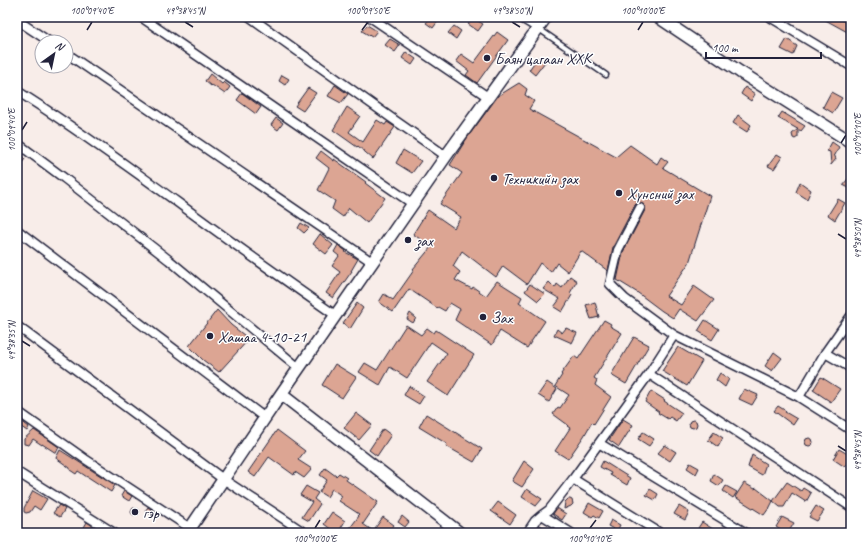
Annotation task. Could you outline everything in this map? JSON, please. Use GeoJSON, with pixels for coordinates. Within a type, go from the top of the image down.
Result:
{"type":"FeatureCollection","features":[{"type":"Feature","properties":{"kind":"main road"},"geometry":{"type":"LineString","coordinates":[[188,530],[412,204],[546,17]]}},
{"type":"Feature","properties":{"kind":"main road"},"geometry":{"type":"LineString","coordinates":[[658,17],[740,72],[851,142]]}},
{"type":"Feature","properties":{"kind":"main road"},"geometry":{"type":"LineString","coordinates":[[281,394],[460,533]]}},
{"type":"Feature","properties":{"kind":"street"},"geometry":{"type":"LineString","coordinates":[[141,17],[412,204]]}},
{"type":"Feature","properties":{"kind":"street"},"geometry":{"type":"LineString","coordinates":[[250,17],[446,156]]}},
{"type":"Feature","properties":{"kind":"street"},"geometry":{"type":"LineString","coordinates":[[370,17],[488,98]]}},
{"type":"Feature","properties":{"kind":"street"},"geometry":{"type":"LineString","coordinates":[[520,17],[538,28]]}},
{"type":"Feature","properties":{"kind":"street"},"geometry":{"type":"LineString","coordinates":[[770,17],[851,66]]}},
{"type":"Feature","properties":{"kind":"street"},"geometry":{"type":"LineString","coordinates":[[17,20],[38,34]]}},
{"type":"Feature","properties":{"kind":"street"},"geometry":{"type":"LineString","coordinates":[[74,58],[372,262]]}},
{"type":"Feature","properties":{"kind":"street"},"geometry":{"type":"LineString","coordinates":[[17,91],[42,106],[107,151],[177,203],[336,315]]}},
{"type":"Feature","properties":{"kind":"street"},"geometry":{"type":"LineString","coordinates":[[17,143],[169,260],[299,368]]}},
{"type":"Feature","properties":{"kind":"street"},"geometry":{"type":"LineString","coordinates":[[640,208],[618,250],[610,284],[626,299],[674,335],[799,397],[851,430]]}},
{"type":"Feature","properties":{"kind":"street"},"geometry":{"type":"LineString","coordinates":[[17,230],[265,418]]}},
{"type":"Feature","properties":{"kind":"street"},"geometry":{"type":"LineString","coordinates":[[799,397],[825,353],[851,316]]}},
{"type":"Feature","properties":{"kind":"street"},"geometry":{"type":"LineString","coordinates":[[17,326],[223,479],[305,533]]}},
{"type":"Feature","properties":{"kind":"street"},"geometry":{"type":"LineString","coordinates":[[527,533],[536,521],[549,510],[573,479],[649,374],[674,335]]}},
{"type":"Feature","properties":{"kind":"street"},"geometry":{"type":"LineString","coordinates":[[825,353],[851,368]]}},
{"type":"Feature","properties":{"kind":"street"},"geometry":{"type":"LineString","coordinates":[[649,374],[851,507]]}},
{"type":"Feature","properties":{"kind":"street"},"geometry":{"type":"LineString","coordinates":[[17,411],[188,530]]}},
{"type":"Feature","properties":{"kind":"street"},"geometry":{"type":"LineString","coordinates":[[602,445],[746,533]]}},
{"type":"Feature","properties":{"kind":"street"},"geometry":{"type":"LineString","coordinates":[[17,472],[114,533]]}},
{"type":"Feature","properties":{"kind":"street"},"geometry":{"type":"LineString","coordinates":[[573,479],[660,533]]}},
{"type":"Feature","properties":{"kind":"street"},"geometry":{"type":"LineString","coordinates":[[542,515],[571,533]]}},
{"type":"Feature","properties":{"kind":"lane"},"geometry":{"type":"LineString","coordinates":[[538,28],[606,75]]}},
{"type":"Feature","properties":{"kind":"building"},"geometry":{"type":"Polygon","coordinates":[[[431,17],[441,17],[433,28],[426,23],[431,17]]]}},
{"type":"Feature","properties":{"kind":"building"},"geometry":{"type":"Polygon","coordinates":[[[820,17],[837,17],[851,26],[851,34],[820,17]]]}},
{"type":"Feature","properties":{"kind":"building"},"geometry":{"type":"Polygon","coordinates":[[[473,18],[483,24],[478,31],[468,24],[473,18]]]}},
{"type":"Feature","properties":{"kind":"building"},"geometry":{"type":"Polygon","coordinates":[[[367,25],[377,31],[372,37],[362,31],[367,25]]]}},
{"type":"Feature","properties":{"kind":"building"},"geometry":{"type":"Polygon","coordinates":[[[454,26],[461,31],[456,39],[448,33],[454,26]]]}},
{"type":"Feature","properties":{"kind":"building","name":"Баян цагаан ХХК"},"geometry":{"type":"Polygon","coordinates":[[[497,32],[508,40],[477,83],[466,75],[469,71],[456,61],[461,54],[474,63],[497,32]]]}},
{"type":"Feature","properties":{"kind":"building"},"geometry":{"type":"Polygon","coordinates":[[[390,39],[400,45],[395,52],[385,45],[390,39]]]}},
{"type":"Feature","properties":{"kind":"building"},"geometry":{"type":"Polygon","coordinates":[[[787,39],[797,46],[793,55],[781,49],[787,39]]]}},
{"type":"Feature","properties":{"kind":"building"},"geometry":{"type":"Polygon","coordinates":[[[406,52],[416,59],[412,65],[402,58],[406,52]]]}},
{"type":"Feature","properties":{"kind":"building"},"geometry":{"type":"Polygon","coordinates":[[[538,57],[545,62],[535,75],[529,70],[538,57]]]}},
{"type":"Feature","properties":{"kind":"building"},"geometry":{"type":"Polygon","coordinates":[[[210,74],[222,84],[224,82],[230,87],[225,94],[205,81],[210,74]]]}},
{"type":"Feature","properties":{"kind":"building"},"geometry":{"type":"Polygon","coordinates":[[[282,75],[289,79],[285,85],[279,81],[282,75]]]}},
{"type":"Feature","properties":{"kind":"building"},"geometry":{"type":"Polygon","coordinates":[[[519,83],[527,89],[525,95],[534,101],[529,109],[616,157],[630,145],[657,164],[661,157],[668,162],[663,168],[710,196],[689,263],[666,296],[681,305],[694,286],[714,300],[698,321],[679,309],[673,318],[617,280],[623,252],[645,210],[644,205],[640,203],[635,205],[613,247],[608,271],[581,251],[568,272],[557,263],[551,272],[540,263],[527,284],[503,266],[496,277],[462,251],[453,266],[460,272],[455,280],[472,289],[473,287],[486,296],[497,281],[522,297],[519,303],[545,321],[527,348],[500,331],[492,345],[455,320],[460,309],[450,303],[445,311],[438,307],[437,308],[409,289],[393,312],[379,302],[384,294],[393,300],[414,270],[413,269],[431,247],[413,234],[428,210],[454,228],[461,217],[440,204],[462,173],[450,165],[467,138],[498,96],[519,83]]]}},
{"type":"Feature","properties":{"kind":"building"},"geometry":{"type":"Polygon","coordinates":[[[335,85],[348,94],[341,103],[328,96],[335,85]]]}},
{"type":"Feature","properties":{"kind":"building"},"geometry":{"type":"Polygon","coordinates":[[[745,87],[755,94],[751,101],[741,94],[745,87]]]}},
{"type":"Feature","properties":{"kind":"building"},"geometry":{"type":"Polygon","coordinates":[[[308,88],[316,93],[303,111],[295,106],[308,88]]]}},
{"type":"Feature","properties":{"kind":"building"},"geometry":{"type":"Polygon","coordinates":[[[831,92],[842,98],[833,113],[823,107],[831,92]]]}},
{"type":"Feature","properties":{"kind":"building"},"geometry":{"type":"Polygon","coordinates":[[[242,93],[261,107],[256,114],[237,100],[242,93]]]}},
{"type":"Feature","properties":{"kind":"building"},"geometry":{"type":"Polygon","coordinates":[[[347,107],[360,116],[349,132],[363,142],[377,120],[385,125],[387,122],[395,127],[373,159],[358,146],[357,147],[333,130],[347,107]]]}},
{"type":"Feature","properties":{"kind":"building"},"geometry":{"type":"Polygon","coordinates":[[[782,112],[805,126],[801,131],[778,118],[782,112]]]}},
{"type":"Feature","properties":{"kind":"building"},"geometry":{"type":"Polygon","coordinates":[[[738,115],[751,125],[747,132],[733,123],[738,115]]]}},
{"type":"Feature","properties":{"kind":"building"},"geometry":{"type":"Polygon","coordinates":[[[276,118],[283,123],[278,130],[271,125],[276,118]]]}},
{"type":"Feature","properties":{"kind":"building"},"geometry":{"type":"Polygon","coordinates":[[[798,129],[798,137],[795,139],[793,138],[792,134],[798,129]]]}},
{"type":"Feature","properties":{"kind":"building"},"geometry":{"type":"Polygon","coordinates":[[[832,142],[839,147],[835,155],[834,154],[836,159],[831,165],[830,152],[827,151],[832,142]]]}},
{"type":"Feature","properties":{"kind":"building"},"geometry":{"type":"Polygon","coordinates":[[[403,150],[421,161],[412,173],[396,163],[403,150]]]}},
{"type":"Feature","properties":{"kind":"building"},"geometry":{"type":"Polygon","coordinates":[[[321,151],[366,182],[365,183],[385,198],[367,223],[349,208],[343,217],[332,209],[335,201],[318,190],[329,168],[316,158],[321,151]]]}},
{"type":"Feature","properties":{"kind":"building"},"geometry":{"type":"Polygon","coordinates":[[[17,153],[25,159],[17,169],[17,153]]]}},
{"type":"Feature","properties":{"kind":"building"},"geometry":{"type":"Polygon","coordinates":[[[777,154],[782,157],[774,169],[768,166],[777,154]]]}},
{"type":"Feature","properties":{"kind":"building"},"geometry":{"type":"Polygon","coordinates":[[[851,175],[851,189],[843,185],[851,175]]]}},
{"type":"Feature","properties":{"kind":"building"},"geometry":{"type":"Polygon","coordinates":[[[800,182],[811,190],[807,199],[796,192],[800,182]]]}},
{"type":"Feature","properties":{"kind":"building"},"geometry":{"type":"Polygon","coordinates":[[[838,199],[845,203],[835,220],[828,215],[838,199]]]}},
{"type":"Feature","properties":{"kind":"building"},"geometry":{"type":"Polygon","coordinates":[[[301,223],[309,228],[304,233],[298,228],[301,223]]]}},
{"type":"Feature","properties":{"kind":"building"},"geometry":{"type":"Polygon","coordinates":[[[320,234],[333,245],[326,254],[313,244],[320,234]]]}},
{"type":"Feature","properties":{"kind":"building"},"geometry":{"type":"Polygon","coordinates":[[[338,245],[346,251],[345,252],[358,259],[352,271],[333,298],[326,293],[340,272],[332,266],[339,256],[334,252],[338,245]]]}},
{"type":"Feature","properties":{"kind":"building"},"geometry":{"type":"Polygon","coordinates":[[[570,276],[577,281],[570,293],[572,295],[562,312],[554,307],[560,299],[543,289],[549,282],[555,288],[557,284],[562,288],[570,276]]]}},
{"type":"Feature","properties":{"kind":"building"},"geometry":{"type":"Polygon","coordinates":[[[530,284],[545,294],[538,301],[525,291],[530,284]]]}},
{"type":"Feature","properties":{"kind":"building"},"geometry":{"type":"Polygon","coordinates":[[[595,302],[599,317],[591,319],[586,305],[595,302]]]}},
{"type":"Feature","properties":{"kind":"building"},"geometry":{"type":"Polygon","coordinates":[[[357,303],[363,308],[350,329],[343,323],[357,303]]]}},
{"type":"Feature","properties":{"kind":"building"},"geometry":{"type":"Polygon","coordinates":[[[217,310],[231,325],[249,339],[219,372],[203,360],[189,346],[217,310]]]}},
{"type":"Feature","properties":{"kind":"building"},"geometry":{"type":"Polygon","coordinates":[[[410,313],[416,318],[413,323],[407,319],[410,313]]]}},
{"type":"Feature","properties":{"kind":"building"},"geometry":{"type":"Polygon","coordinates":[[[604,320],[611,324],[610,326],[622,333],[594,378],[597,380],[595,385],[611,397],[594,424],[592,422],[568,459],[555,451],[570,428],[553,414],[558,407],[560,408],[569,395],[555,386],[562,375],[561,374],[574,356],[578,359],[604,320]]]}},
{"type":"Feature","properties":{"kind":"building"},"geometry":{"type":"Polygon","coordinates":[[[705,320],[719,329],[712,340],[698,331],[705,320]]]}},
{"type":"Feature","properties":{"kind":"building"},"geometry":{"type":"Polygon","coordinates":[[[406,325],[421,335],[427,328],[434,333],[436,330],[474,355],[448,396],[427,382],[447,353],[431,342],[407,378],[390,367],[380,385],[359,372],[365,363],[377,370],[406,325]]]}},
{"type":"Feature","properties":{"kind":"building"},"geometry":{"type":"Polygon","coordinates":[[[566,328],[577,333],[572,343],[554,335],[557,329],[562,333],[566,328]]]}},
{"type":"Feature","properties":{"kind":"building"},"geometry":{"type":"Polygon","coordinates":[[[634,337],[649,345],[626,384],[611,375],[634,337]]]}},
{"type":"Feature","properties":{"kind":"building"},"geometry":{"type":"Polygon","coordinates":[[[678,347],[702,361],[687,386],[662,371],[678,347]]]}},
{"type":"Feature","properties":{"kind":"building"},"geometry":{"type":"Polygon","coordinates":[[[774,352],[782,358],[772,371],[765,366],[774,352]]]}},
{"type":"Feature","properties":{"kind":"building"},"geometry":{"type":"Polygon","coordinates":[[[335,364],[356,377],[342,398],[322,385],[335,364]]]}},
{"type":"Feature","properties":{"kind":"building"},"geometry":{"type":"Polygon","coordinates":[[[720,373],[729,379],[725,387],[716,380],[720,373]]]}},
{"type":"Feature","properties":{"kind":"building"},"geometry":{"type":"Polygon","coordinates":[[[821,377],[840,389],[831,402],[813,390],[821,377]]]}},
{"type":"Feature","properties":{"kind":"building"},"geometry":{"type":"Polygon","coordinates":[[[547,382],[557,389],[549,402],[538,395],[547,382]]]}},
{"type":"Feature","properties":{"kind":"building"},"geometry":{"type":"Polygon","coordinates":[[[409,386],[424,396],[419,404],[404,395],[409,386]]]}},
{"type":"Feature","properties":{"kind":"building"},"geometry":{"type":"Polygon","coordinates":[[[744,389],[758,395],[752,405],[739,399],[744,389]]]}},
{"type":"Feature","properties":{"kind":"building"},"geometry":{"type":"Polygon","coordinates":[[[651,391],[682,413],[676,421],[670,417],[668,419],[658,413],[659,412],[645,402],[651,391]]]}},
{"type":"Feature","properties":{"kind":"building"},"geometry":{"type":"Polygon","coordinates":[[[778,406],[797,419],[793,425],[774,411],[778,406]]]}},
{"type":"Feature","properties":{"kind":"building"},"geometry":{"type":"Polygon","coordinates":[[[356,413],[372,425],[359,440],[344,428],[356,413]]]}},
{"type":"Feature","properties":{"kind":"building"},"geometry":{"type":"Polygon","coordinates":[[[426,414],[482,449],[474,462],[446,446],[447,444],[419,427],[426,414]]]}},
{"type":"Feature","properties":{"kind":"building"},"geometry":{"type":"Polygon","coordinates":[[[623,419],[633,425],[619,447],[609,440],[623,419]]]}},
{"type":"Feature","properties":{"kind":"building"},"geometry":{"type":"Polygon","coordinates":[[[20,420],[29,427],[27,431],[17,424],[20,420]]]}},
{"type":"Feature","properties":{"kind":"building"},"geometry":{"type":"Polygon","coordinates":[[[691,420],[695,420],[697,424],[695,428],[691,428],[689,426],[689,422],[691,420]]]}},
{"type":"Feature","properties":{"kind":"building"},"geometry":{"type":"Polygon","coordinates":[[[383,429],[391,435],[377,456],[369,450],[383,429]]]}},
{"type":"Feature","properties":{"kind":"building"},"geometry":{"type":"Polygon","coordinates":[[[34,430],[59,447],[56,453],[33,439],[29,445],[24,444],[24,439],[34,430]]]}},
{"type":"Feature","properties":{"kind":"building"},"geometry":{"type":"Polygon","coordinates":[[[277,430],[305,451],[298,460],[312,469],[304,478],[295,472],[294,475],[269,457],[255,477],[248,472],[277,430]]]}},
{"type":"Feature","properties":{"kind":"building"},"geometry":{"type":"Polygon","coordinates":[[[643,432],[654,439],[649,446],[638,439],[643,432]]]}},
{"type":"Feature","properties":{"kind":"building"},"geometry":{"type":"Polygon","coordinates":[[[714,432],[723,438],[718,447],[708,440],[714,432]]]}},
{"type":"Feature","properties":{"kind":"building"},"geometry":{"type":"Polygon","coordinates":[[[807,438],[811,438],[813,442],[811,446],[807,446],[805,444],[805,440],[807,438]]]}},
{"type":"Feature","properties":{"kind":"building"},"geometry":{"type":"Polygon","coordinates":[[[665,445],[676,452],[670,461],[658,453],[665,445]]]}},
{"type":"Feature","properties":{"kind":"building"},"geometry":{"type":"Polygon","coordinates":[[[839,449],[851,456],[845,467],[833,459],[839,449]]]}},
{"type":"Feature","properties":{"kind":"building"},"geometry":{"type":"Polygon","coordinates":[[[60,450],[115,485],[111,492],[78,471],[76,474],[70,470],[70,468],[56,458],[60,450]]]}},
{"type":"Feature","properties":{"kind":"building"},"geometry":{"type":"Polygon","coordinates":[[[752,455],[766,464],[762,475],[748,467],[752,455]]]}},
{"type":"Feature","properties":{"kind":"building"},"geometry":{"type":"Polygon","coordinates":[[[524,461],[534,469],[522,487],[512,481],[524,461]]]}},
{"type":"Feature","properties":{"kind":"building"},"geometry":{"type":"Polygon","coordinates":[[[603,461],[630,478],[627,485],[600,467],[603,461]]]}},
{"type":"Feature","properties":{"kind":"building"},"geometry":{"type":"Polygon","coordinates":[[[690,463],[699,468],[696,474],[687,468],[690,463]]]}},
{"type":"Feature","properties":{"kind":"building"},"geometry":{"type":"Polygon","coordinates":[[[325,468],[336,476],[339,473],[347,478],[346,480],[378,502],[363,524],[373,531],[383,517],[394,525],[389,533],[358,533],[350,528],[359,514],[339,501],[342,496],[332,489],[327,497],[319,492],[327,480],[320,475],[325,468]]]}},
{"type":"Feature","properties":{"kind":"building"},"geometry":{"type":"Polygon","coordinates":[[[714,474],[723,480],[719,486],[711,481],[714,474]]]}},
{"type":"Feature","properties":{"kind":"building"},"geometry":{"type":"Polygon","coordinates":[[[787,482],[801,491],[803,488],[811,493],[806,502],[792,493],[784,507],[780,507],[773,501],[787,482]]]}},
{"type":"Feature","properties":{"kind":"building"},"geometry":{"type":"Polygon","coordinates":[[[744,483],[755,489],[756,488],[773,501],[764,515],[735,497],[744,483]]]}},
{"type":"Feature","properties":{"kind":"building"},"geometry":{"type":"Polygon","coordinates":[[[306,486],[318,493],[314,499],[320,504],[309,521],[302,517],[312,502],[300,495],[306,486]]]}},
{"type":"Feature","properties":{"kind":"building"},"geometry":{"type":"Polygon","coordinates":[[[726,486],[737,492],[733,498],[723,491],[726,486]]]}},
{"type":"Feature","properties":{"kind":"building"},"geometry":{"type":"Polygon","coordinates":[[[527,489],[542,499],[536,506],[522,497],[527,489]]]}},
{"type":"Feature","properties":{"kind":"building"},"geometry":{"type":"Polygon","coordinates":[[[650,489],[658,494],[655,500],[646,495],[650,489]]]}},
{"type":"Feature","properties":{"kind":"building"},"geometry":{"type":"Polygon","coordinates":[[[33,491],[47,499],[40,510],[34,506],[30,512],[26,513],[24,512],[24,508],[33,491]]]}},
{"type":"Feature","properties":{"kind":"building"},"geometry":{"type":"Polygon","coordinates":[[[124,491],[132,496],[129,501],[121,496],[124,491]]]}},
{"type":"Feature","properties":{"kind":"building"},"geometry":{"type":"Polygon","coordinates":[[[568,499],[572,500],[573,504],[564,509],[565,502],[568,499]]]}},
{"type":"Feature","properties":{"kind":"building"},"geometry":{"type":"Polygon","coordinates":[[[498,502],[516,515],[510,524],[491,511],[498,502]]]}},
{"type":"Feature","properties":{"kind":"building"},"geometry":{"type":"Polygon","coordinates":[[[589,503],[603,511],[599,518],[594,515],[592,517],[584,512],[589,503]]]}},
{"type":"Feature","properties":{"kind":"building"},"geometry":{"type":"Polygon","coordinates":[[[59,505],[65,509],[60,517],[53,513],[59,505]]]}},
{"type":"Feature","properties":{"kind":"building"},"geometry":{"type":"Polygon","coordinates":[[[679,506],[689,512],[685,520],[674,514],[679,506]]]}},
{"type":"Feature","properties":{"kind":"building"},"geometry":{"type":"Polygon","coordinates":[[[816,506],[824,511],[817,521],[809,517],[816,506]]]}},
{"type":"Feature","properties":{"kind":"building"},"geometry":{"type":"Polygon","coordinates":[[[148,507],[158,514],[156,518],[145,511],[148,507]]]}},
{"type":"Feature","properties":{"kind":"building","name":"гэр"},"geometry":{"type":"Polygon","coordinates":[[[133,508],[138,509],[140,512],[134,515],[132,514],[131,512],[133,508]]]}},
{"type":"Feature","properties":{"kind":"building"},"geometry":{"type":"Polygon","coordinates":[[[557,508],[566,514],[562,520],[553,514],[557,508]]]}},
{"type":"Feature","properties":{"kind":"building"},"geometry":{"type":"Polygon","coordinates":[[[332,512],[345,521],[338,533],[324,524],[332,512]]]}},
{"type":"Feature","properties":{"kind":"building"},"geometry":{"type":"Polygon","coordinates":[[[402,516],[409,522],[405,527],[398,522],[402,516]]]}},
{"type":"Feature","properties":{"kind":"building"},"geometry":{"type":"Polygon","coordinates":[[[782,517],[794,523],[788,533],[785,533],[776,527],[782,517]]]}},
{"type":"Feature","properties":{"kind":"building"},"geometry":{"type":"Polygon","coordinates":[[[611,520],[620,525],[617,531],[608,526],[611,520]]]}},
{"type":"Feature","properties":{"kind":"building"},"geometry":{"type":"Polygon","coordinates":[[[87,522],[104,533],[89,533],[83,529],[87,522]]]}},
{"type":"Feature","properties":{"kind":"building"},"geometry":{"type":"Polygon","coordinates":[[[702,522],[719,533],[707,533],[698,528],[702,522]]]}},
{"type":"Feature","properties":{"kind":"building"},"geometry":{"type":"Polygon","coordinates":[[[540,525],[550,533],[535,533],[540,525]]]}},
{"type":"Feature","properties":{"kind":"place","name":"Баян цагаан ХХК"},"geometry":{"type":"Point","coordinates":[487,58]}},
{"type":"Feature","properties":{"kind":"place","name":"Техникийн зах"},"geometry":{"type":"Point","coordinates":[494,178]}},
{"type":"Feature","properties":{"kind":"place","name":"Хүнсний зах"},"geometry":{"type":"Point","coordinates":[619,193]}},
{"type":"Feature","properties":{"kind":"place","name":"зах"},"geometry":{"type":"Point","coordinates":[408,240]}},
{"type":"Feature","properties":{"kind":"place","name":"Зах"},"geometry":{"type":"Point","coordinates":[483,317]}},
{"type":"Feature","properties":{"kind":"place","name":"Хашаа 4-10-21"},"geometry":{"type":"Point","coordinates":[210,336]}},
{"type":"Feature","properties":{"kind":"place","name":"гэр"},"geometry":{"type":"Point","coordinates":[135,512]}}]}
